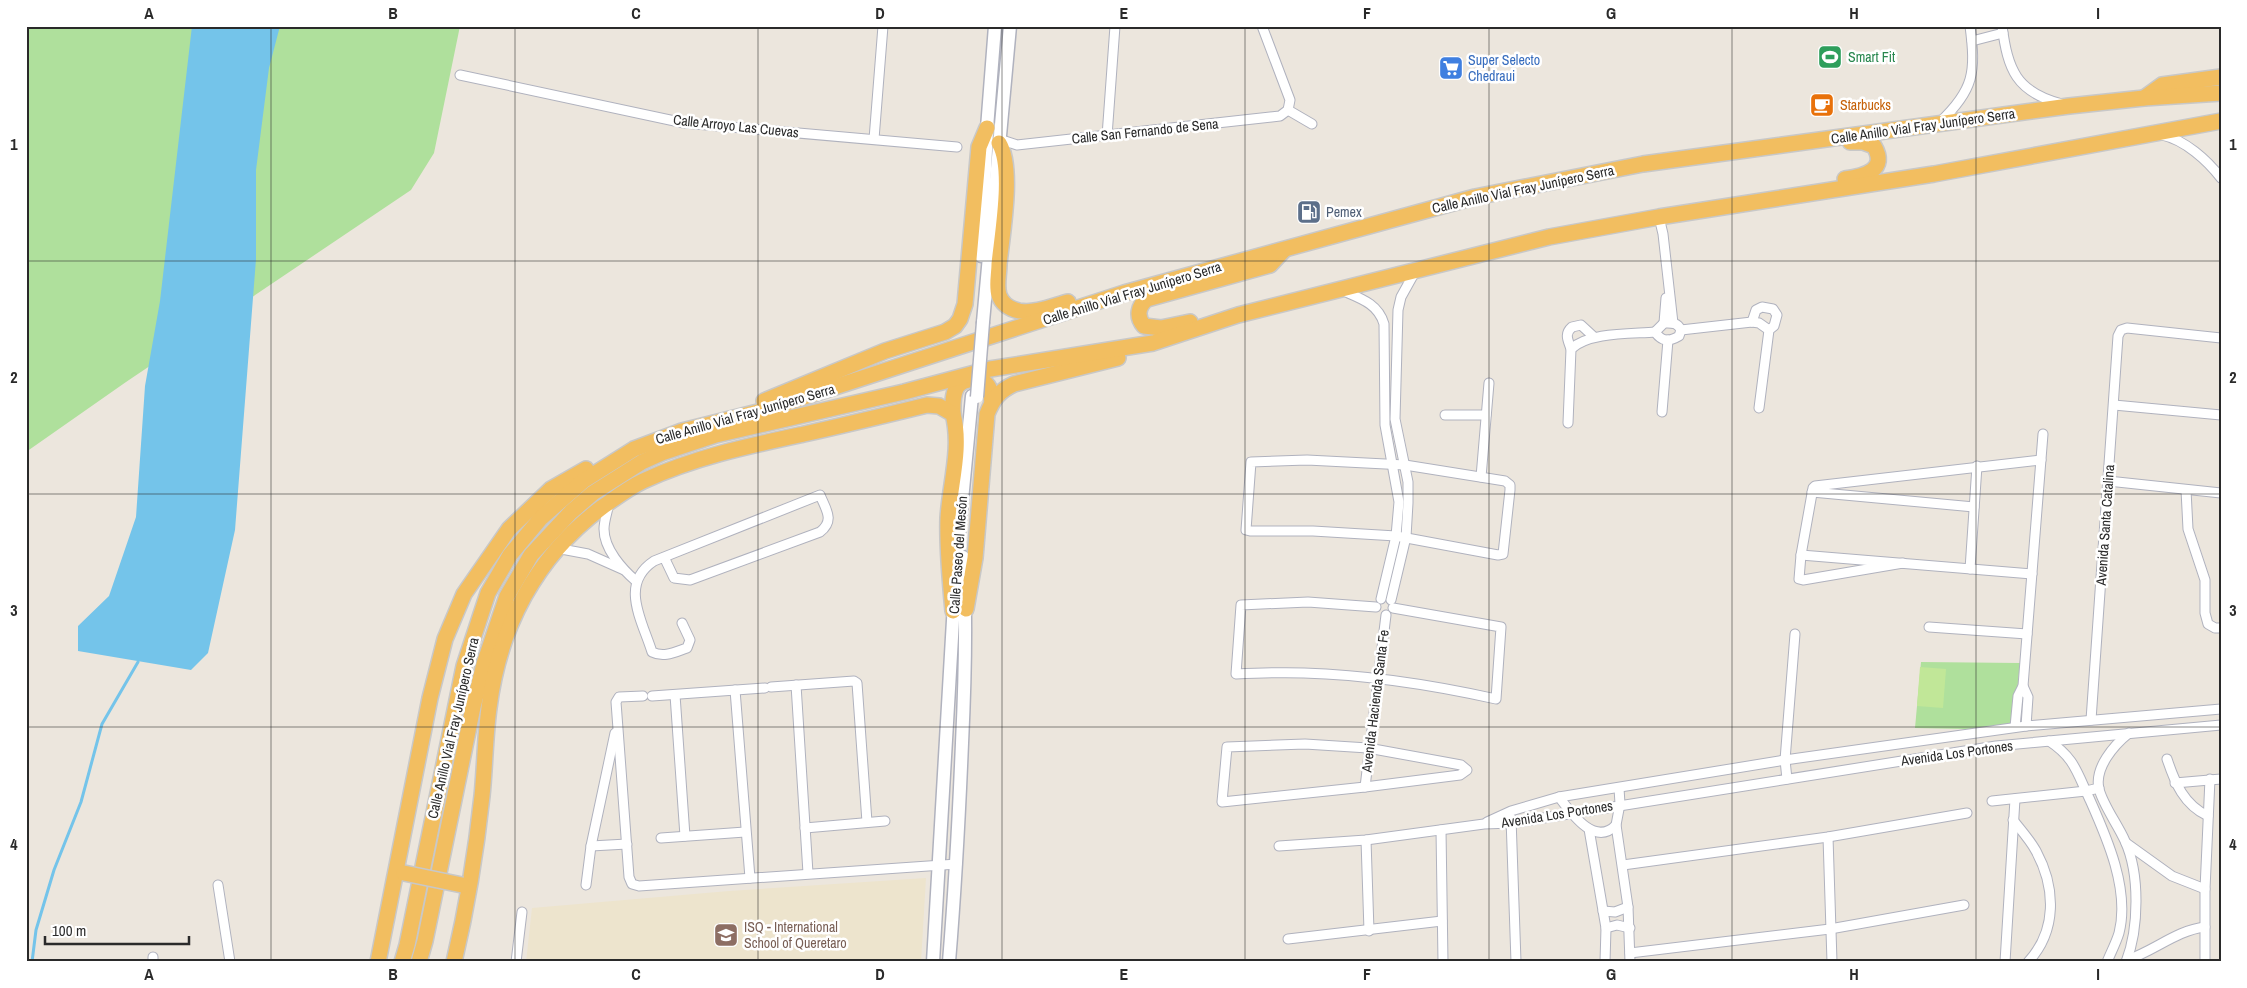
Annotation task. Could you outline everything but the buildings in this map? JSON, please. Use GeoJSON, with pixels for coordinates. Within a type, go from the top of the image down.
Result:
{"type":"FeatureCollection","features":[{"type":"Feature","properties":{"kind":"highway"},"geometry":{"type":"LineString","coordinates":[[2144,98],[2162,85],[2221,77]]}},
{"type":"Feature","properties":{"kind":"highway","name":"Calle Anillo Vial Fray Junípero Serra"},"geometry":{"type":"LineString","coordinates":[[402,962],[464,666],[488,593],[510,555],[541,518],[583,481],[634,449],[657,439],[758,412],[1124,293],[1475,197],[1643,164],[1758,150],[2069,106],[2144,98],[2221,93]]}},
{"type":"Feature","properties":{"kind":"highway","name":"Calle Anillo Vial Fray Junípero Serra"},"geometry":{"type":"LineString","coordinates":[[419,962],[426,942],[473,707],[484,664],[507,596],[531,555],[550,533],[593,493],[642,462],[662,453],[716,435],[904,392],[990,369],[1153,343],[1238,315],[1549,237],[1659,217],[1934,174],[2221,122]]}},
{"type":"Feature","properties":{"kind":"highway"},"geometry":{"type":"LineString","coordinates":[[704,426],[862,361],[945,332],[955,326],[960,319],[965,304],[978,147],[987,128]]}},
{"type":"Feature","properties":{"kind":"highway"},"geometry":{"type":"LineString","coordinates":[[1758,150],[1801,150],[1863,142],[1874,146],[1879,157],[1877,166],[1865,174],[1854,178],[1784,189],[1765,200]]}},
{"type":"Feature","properties":{"kind":"highway"},"geometry":{"type":"LineString","coordinates":[[996,146],[1004,151],[1007,172],[998,278],[999,294],[1004,303],[1014,309],[1031,311],[1124,293]]}},
{"type":"Feature","properties":{"kind":"highway"},"geometry":{"type":"LineString","coordinates":[[1238,315],[1214,316],[1161,328],[1144,326],[1139,314],[1142,304],[1147,299],[1270,265],[1284,250]]}},
{"type":"Feature","properties":{"kind":"highway"},"geometry":{"type":"LineString","coordinates":[[960,610],[975,558],[987,414],[992,402],[1001,390],[1020,382],[1125,356],[1153,343]]}},
{"type":"Feature","properties":{"kind":"highway"},"geometry":{"type":"LineString","coordinates":[[960,610],[948,550],[948,518],[956,437],[953,398],[958,385],[965,380],[975,380],[984,382],[989,388],[992,402]]}},
{"type":"Feature","properties":{"kind":"highway"},"geometry":{"type":"LineString","coordinates":[[805,434],[904,392]]}},
{"type":"Feature","properties":{"kind":"highway"},"geometry":{"type":"LineString","coordinates":[[454,962],[482,795],[489,707],[496,668],[509,626],[526,592],[556,548],[580,524],[609,502],[641,482],[697,459],[927,405],[939,406],[953,414]]}},
{"type":"Feature","properties":{"kind":"highway"},"geometry":{"type":"LineString","coordinates":[[378,962],[400,872],[432,691],[445,639],[464,594],[509,529],[551,488],[597,464],[634,449]]}},
{"type":"Feature","properties":{"kind":"highway"},"geometry":{"type":"LineString","coordinates":[[400,872],[466,885]]}},
{"type":"Feature","properties":{"kind":"main road"},"geometry":{"type":"LineString","coordinates":[[995,26],[987,128],[996,146]]}},
{"type":"Feature","properties":{"kind":"main road"},"geometry":{"type":"LineString","coordinates":[[996,146],[1010,26]]}},
{"type":"Feature","properties":{"kind":"main road","name":"Calle Paseo del Mesón"},"geometry":{"type":"LineString","coordinates":[[949,962],[957,864],[960,610],[956,548],[974,397],[996,146]]}},
{"type":"Feature","properties":{"kind":"main road","name":"Calle Paseo del Mesón"},"geometry":{"type":"LineString","coordinates":[[933,962],[960,610]]}},
{"type":"Feature","properties":{"kind":"street"},"geometry":{"type":"LineString","coordinates":[[874,139],[883,26]]}},
{"type":"Feature","properties":{"kind":"street"},"geometry":{"type":"LineString","coordinates":[[1106,136],[1115,26]]}},
{"type":"Feature","properties":{"kind":"street"},"geometry":{"type":"LineString","coordinates":[[1262,26],[1290,100],[1288,110],[1312,124]]}},
{"type":"Feature","properties":{"kind":"street"},"geometry":{"type":"LineString","coordinates":[[1939,123],[1957,105],[1968,88],[1973,72],[1970,26]]}},
{"type":"Feature","properties":{"kind":"street"},"geometry":{"type":"LineString","coordinates":[[1972,40],[2003,30],[2010,65],[2020,82],[2031,92],[2043,99],[2069,106]]}},
{"type":"Feature","properties":{"kind":"street","name":"Calle Arroyo Las Cuevas"},"geometry":{"type":"LineString","coordinates":[[460,75],[684,123],[957,147]]}},
{"type":"Feature","properties":{"kind":"street","name":"Calle San Fernando de Sena"},"geometry":{"type":"LineString","coordinates":[[996,146],[1106,136],[1280,116],[1288,110]]}},
{"type":"Feature","properties":{"kind":"street"},"geometry":{"type":"LineString","coordinates":[[2152,133],[2172,137],[2210,164],[2221,178]]}},
{"type":"Feature","properties":{"kind":"street"},"geometry":{"type":"LineString","coordinates":[[1571,349],[1581,341],[1594,337],[1655,332],[1668,319],[1668,285],[1664,234],[1659,217]]}},
{"type":"Feature","properties":{"kind":"street"},"geometry":{"type":"LineString","coordinates":[[1339,289],[1367,302],[1380,313],[1384,324],[1390,375],[1395,419],[1405,466],[1408,489],[1406,537],[1392,604],[1386,615],[1378,611],[1378,603],[1396,536],[1399,502],[1385,419],[1390,375],[1398,310],[1401,297],[1417,270]]}},
{"type":"Feature","properties":{"kind":"street"},"geometry":{"type":"LineString","coordinates":[[1752,322],[1756,310],[1762,307],[1773,309],[1776,315],[1776,320],[1769,330],[1759,408]]}},
{"type":"Feature","properties":{"kind":"street"},"geometry":{"type":"LineString","coordinates":[[1380,313],[1398,310]]}},
{"type":"Feature","properties":{"kind":"street"},"geometry":{"type":"LineString","coordinates":[[1668,319],[1679,326],[1681,330]]}},
{"type":"Feature","properties":{"kind":"street"},"geometry":{"type":"LineString","coordinates":[[1681,330],[1752,322],[1759,323],[1769,330]]}},
{"type":"Feature","properties":{"kind":"street"},"geometry":{"type":"LineString","coordinates":[[1568,423],[1571,349],[1566,335],[1570,328],[1575,325],[1585,327],[1594,337]]}},
{"type":"Feature","properties":{"kind":"street","name":"Avenida Santa Catalina"},"geometry":{"type":"LineString","coordinates":[[2091,720],[2118,336],[2121,330],[2127,328],[2221,338]]}},
{"type":"Feature","properties":{"kind":"street"},"geometry":{"type":"LineString","coordinates":[[1655,332],[1659,338],[1668,340],[1679,336],[1681,330]]}},
{"type":"Feature","properties":{"kind":"street"},"geometry":{"type":"LineString","coordinates":[[1662,412],[1668,340]]}},
{"type":"Feature","properties":{"kind":"street"},"geometry":{"type":"LineString","coordinates":[[1481,477],[1489,383]]}},
{"type":"Feature","properties":{"kind":"street"},"geometry":{"type":"LineString","coordinates":[[2114,405],[2221,415]]}},
{"type":"Feature","properties":{"kind":"street"},"geometry":{"type":"LineString","coordinates":[[1445,415],[1486,415]]}},
{"type":"Feature","properties":{"kind":"street"},"geometry":{"type":"LineString","coordinates":[[2015,727],[2018,696],[2023,686],[2043,434]]}},
{"type":"Feature","properties":{"kind":"street"},"geometry":{"type":"LineString","coordinates":[[1307,460],[1405,466],[1505,481],[1510,485],[1503,554],[1498,555],[1396,536],[1314,531],[1250,532],[1246,530],[1251,462],[1307,460]]}},
{"type":"Feature","properties":{"kind":"street"},"geometry":{"type":"LineString","coordinates":[[1904,564],[1803,580],[1798,579],[1812,492],[1815,486],[2041,460]]}},
{"type":"Feature","properties":{"kind":"street"},"geometry":{"type":"LineString","coordinates":[[1970,568],[1977,466]]}},
{"type":"Feature","properties":{"kind":"street"},"geometry":{"type":"LineString","coordinates":[[2108,481],[2221,493]]}},
{"type":"Feature","properties":{"kind":"street"},"geometry":{"type":"LineString","coordinates":[[2186,490],[2188,529],[2205,580],[2205,613],[2208,624],[2215,628],[2221,628]]}},
{"type":"Feature","properties":{"kind":"street"},"geometry":{"type":"LineString","coordinates":[[1812,492],[1974,506]]}},
{"type":"Feature","properties":{"kind":"street"},"geometry":{"type":"LineString","coordinates":[[664,557],[674,578],[690,580],[820,532],[827,526],[829,519],[820,495],[664,557],[645,567],[636,581],[634,597],[652,652],[659,655],[668,655],[687,648],[690,640],[682,623]]}},
{"type":"Feature","properties":{"kind":"street"},"geometry":{"type":"LineString","coordinates":[[609,502],[604,528],[605,537],[624,570],[636,581]]}},
{"type":"Feature","properties":{"kind":"street"},"geometry":{"type":"LineString","coordinates":[[556,548],[588,554],[624,570]]}},
{"type":"Feature","properties":{"kind":"street"},"geometry":{"type":"LineString","coordinates":[[1801,555],[2032,574]]}},
{"type":"Feature","properties":{"kind":"street"},"geometry":{"type":"LineString","coordinates":[[1386,598],[1392,604],[1501,627],[1496,700],[1437,686],[1378,678],[1303,672],[1236,674],[1241,605],[1308,602],[1378,603],[1386,598]]}},
{"type":"Feature","properties":{"kind":"street","name":"Avenida Hacienda Santa Fe"},"geometry":{"type":"LineString","coordinates":[[1365,787],[1368,748],[1386,615]]}},
{"type":"Feature","properties":{"kind":"street"},"geometry":{"type":"LineString","coordinates":[[1929,627],[2027,634]]}},
{"type":"Feature","properties":{"kind":"street"},"geometry":{"type":"LineString","coordinates":[[1787,779],[1785,760],[1795,634]]}},
{"type":"Feature","properties":{"kind":"street"},"geometry":{"type":"LineString","coordinates":[[867,822],[857,683],[854,680],[617,699],[628,877],[632,884],[639,886],[957,864]]}},
{"type":"Feature","properties":{"kind":"street"},"geometry":{"type":"LineString","coordinates":[[796,685],[808,873]]}},
{"type":"Feature","properties":{"kind":"street"},"geometry":{"type":"LineString","coordinates":[[2023,686],[2028,697],[2026,726]]}},
{"type":"Feature","properties":{"kind":"street"},"geometry":{"type":"LineString","coordinates":[[734,690],[750,878]]}},
{"type":"Feature","properties":{"kind":"street"},"geometry":{"type":"LineString","coordinates":[[675,695],[685,836]]}},
{"type":"Feature","properties":{"kind":"street","name":"Avenida Los Portones"},"geometry":{"type":"LineString","coordinates":[[1484,824],[1511,810],[1560,797],[1785,760],[2015,727],[2221,709]]}},
{"type":"Feature","properties":{"kind":"street"},"geometry":{"type":"LineString","coordinates":[[586,885],[591,846],[617,722]]}},
{"type":"Feature","properties":{"kind":"street","name":"Avenida Los Portones"},"geometry":{"type":"LineString","coordinates":[[1484,824],[1512,823],[1620,804],[1996,746],[2221,725]]}},
{"type":"Feature","properties":{"kind":"street"},"geometry":{"type":"LineString","coordinates":[[1995,730],[1996,746]]}},
{"type":"Feature","properties":{"kind":"street"},"geometry":{"type":"LineString","coordinates":[[2127,961],[2136,906],[2133,868],[2126,843],[2099,788],[2104,764],[2114,747],[2129,733]]}},
{"type":"Feature","properties":{"kind":"street"},"geometry":{"type":"LineString","coordinates":[[2049,741],[2063,750],[2074,763],[2110,846],[2116,868],[2121,901],[2119,932],[2107,962]]}},
{"type":"Feature","properties":{"kind":"street"},"geometry":{"type":"LineString","coordinates":[[1305,744],[1368,748],[1461,765],[1467,770],[1460,775],[1365,787],[1222,802],[1227,747],[1305,744]]}},
{"type":"Feature","properties":{"kind":"street"},"geometry":{"type":"LineString","coordinates":[[2167,759],[2175,783],[2195,810],[2208,816]]}},
{"type":"Feature","properties":{"kind":"street"},"geometry":{"type":"LineString","coordinates":[[2175,783],[2221,778]]}},
{"type":"Feature","properties":{"kind":"street"},"geometry":{"type":"LineString","coordinates":[[2205,962],[2205,889],[2210,779]]}},
{"type":"Feature","properties":{"kind":"street"},"geometry":{"type":"LineString","coordinates":[[1619,788],[1620,804],[1616,825],[1628,907],[1630,958],[1830,929],[1964,905]]}},
{"type":"Feature","properties":{"kind":"street"},"geometry":{"type":"LineString","coordinates":[[1992,800],[2015,799],[2099,788]]}},
{"type":"Feature","properties":{"kind":"street"},"geometry":{"type":"LineString","coordinates":[[1560,797],[1571,812],[1589,830],[1607,832],[1616,825]]}},
{"type":"Feature","properties":{"kind":"street"},"geometry":{"type":"LineString","coordinates":[[2005,962],[2015,799]]}},
{"type":"Feature","properties":{"kind":"street"},"geometry":{"type":"LineString","coordinates":[[1511,810],[1516,962]]}},
{"type":"Feature","properties":{"kind":"street"},"geometry":{"type":"LineString","coordinates":[[1623,865],[1828,837],[1967,813]]}},
{"type":"Feature","properties":{"kind":"street"},"geometry":{"type":"LineString","coordinates":[[2013,820],[2036,850],[2045,871],[2051,898],[2049,928],[2037,952],[2028,962]]}},
{"type":"Feature","properties":{"kind":"street"},"geometry":{"type":"LineString","coordinates":[[805,828],[885,821]]}},
{"type":"Feature","properties":{"kind":"street"},"geometry":{"type":"LineString","coordinates":[[1280,846],[1366,840],[1484,824]]}},
{"type":"Feature","properties":{"kind":"street"},"geometry":{"type":"LineString","coordinates":[[1441,830],[1443,962]]}},
{"type":"Feature","properties":{"kind":"street"},"geometry":{"type":"LineString","coordinates":[[1589,830],[1604,911],[1606,962]]}},
{"type":"Feature","properties":{"kind":"street"},"geometry":{"type":"LineString","coordinates":[[661,838],[745,832]]}},
{"type":"Feature","properties":{"kind":"street"},"geometry":{"type":"LineString","coordinates":[[1828,837],[1832,962]]}},
{"type":"Feature","properties":{"kind":"street"},"geometry":{"type":"LineString","coordinates":[[1366,840],[1369,930]]}},
{"type":"Feature","properties":{"kind":"street"},"geometry":{"type":"LineString","coordinates":[[2126,843],[2172,876],[2205,889]]}},
{"type":"Feature","properties":{"kind":"street"},"geometry":{"type":"LineString","coordinates":[[591,846],[627,844]]}},
{"type":"Feature","properties":{"kind":"street"},"geometry":{"type":"LineString","coordinates":[[218,885],[230,962]]}},
{"type":"Feature","properties":{"kind":"street"},"geometry":{"type":"LineString","coordinates":[[1604,911],[1615,912],[1628,907]]}},
{"type":"Feature","properties":{"kind":"street"},"geometry":{"type":"LineString","coordinates":[[516,962],[522,912]]}},
{"type":"Feature","properties":{"kind":"street"},"geometry":{"type":"LineString","coordinates":[[1288,939],[1442,921]]}},
{"type":"Feature","properties":{"kind":"street"},"geometry":{"type":"LineString","coordinates":[[1606,928],[1617,925],[1630,928]]}},
{"type":"Feature","properties":{"kind":"street"},"geometry":{"type":"LineString","coordinates":[[2127,961],[2144,954],[2175,936],[2196,928],[2205,927]]}},
{"type":"Feature","properties":{"kind":"shaded area","name":"ISQ - International School of Queretaro"},"geometry":{"type":"Polygon","coordinates":[[[926,878],[921,962],[526,962],[532,908],[729,891],[926,878]]]}},
{"type":"Feature","properties":{"kind":"green space"},"geometry":{"type":"Polygon","coordinates":[[[26,26],[460,26],[434,153],[411,190],[126,382],[26,452],[26,26]]]}},
{"type":"Feature","properties":{"kind":"green space"},"geometry":{"type":"Polygon","coordinates":[[[1921,662],[2020,663],[2013,730],[1915,728],[1921,662]]]}},
{"type":"Feature","properties":{"kind":"green space"},"geometry":{"type":"Polygon","coordinates":[[[1920,667],[1946,669],[1943,708],[1917,706],[1920,667]]]}},
{"type":"Feature","properties":{"kind":"water"},"geometry":{"type":"Polygon","coordinates":[[[192,26],[280,26],[269,68],[256,170],[256,259],[235,530],[208,653],[191,670],[78,651],[78,626],[109,596],[136,517],[145,386],[160,301],[192,26]]]}},
{"type":"Feature","properties":{"kind":"waterway"},"geometry":{"type":"LineString","coordinates":[[32,962],[36,930],[54,870],[81,802],[102,724],[138,662]]}},
{"type":"Feature","properties":{"kind":"place","name":"Smart Fit"},"geometry":{"type":"Point","coordinates":[1830,57]}},
{"type":"Feature","properties":{"kind":"place","name":"Super Selecto Chedraui"},"geometry":{"type":"Point","coordinates":[1451,68]}},
{"type":"Feature","properties":{"kind":"place","name":"Starbucks"},"geometry":{"type":"Point","coordinates":[1822,105]}},
{"type":"Feature","properties":{"kind":"place","name":"Pemex"},"geometry":{"type":"Point","coordinates":[1309,212]}},
{"type":"Feature","properties":{"kind":"place","name":"ISQ - International School of Queretaro"},"geometry":{"type":"Point","coordinates":[726,935]}}]}
